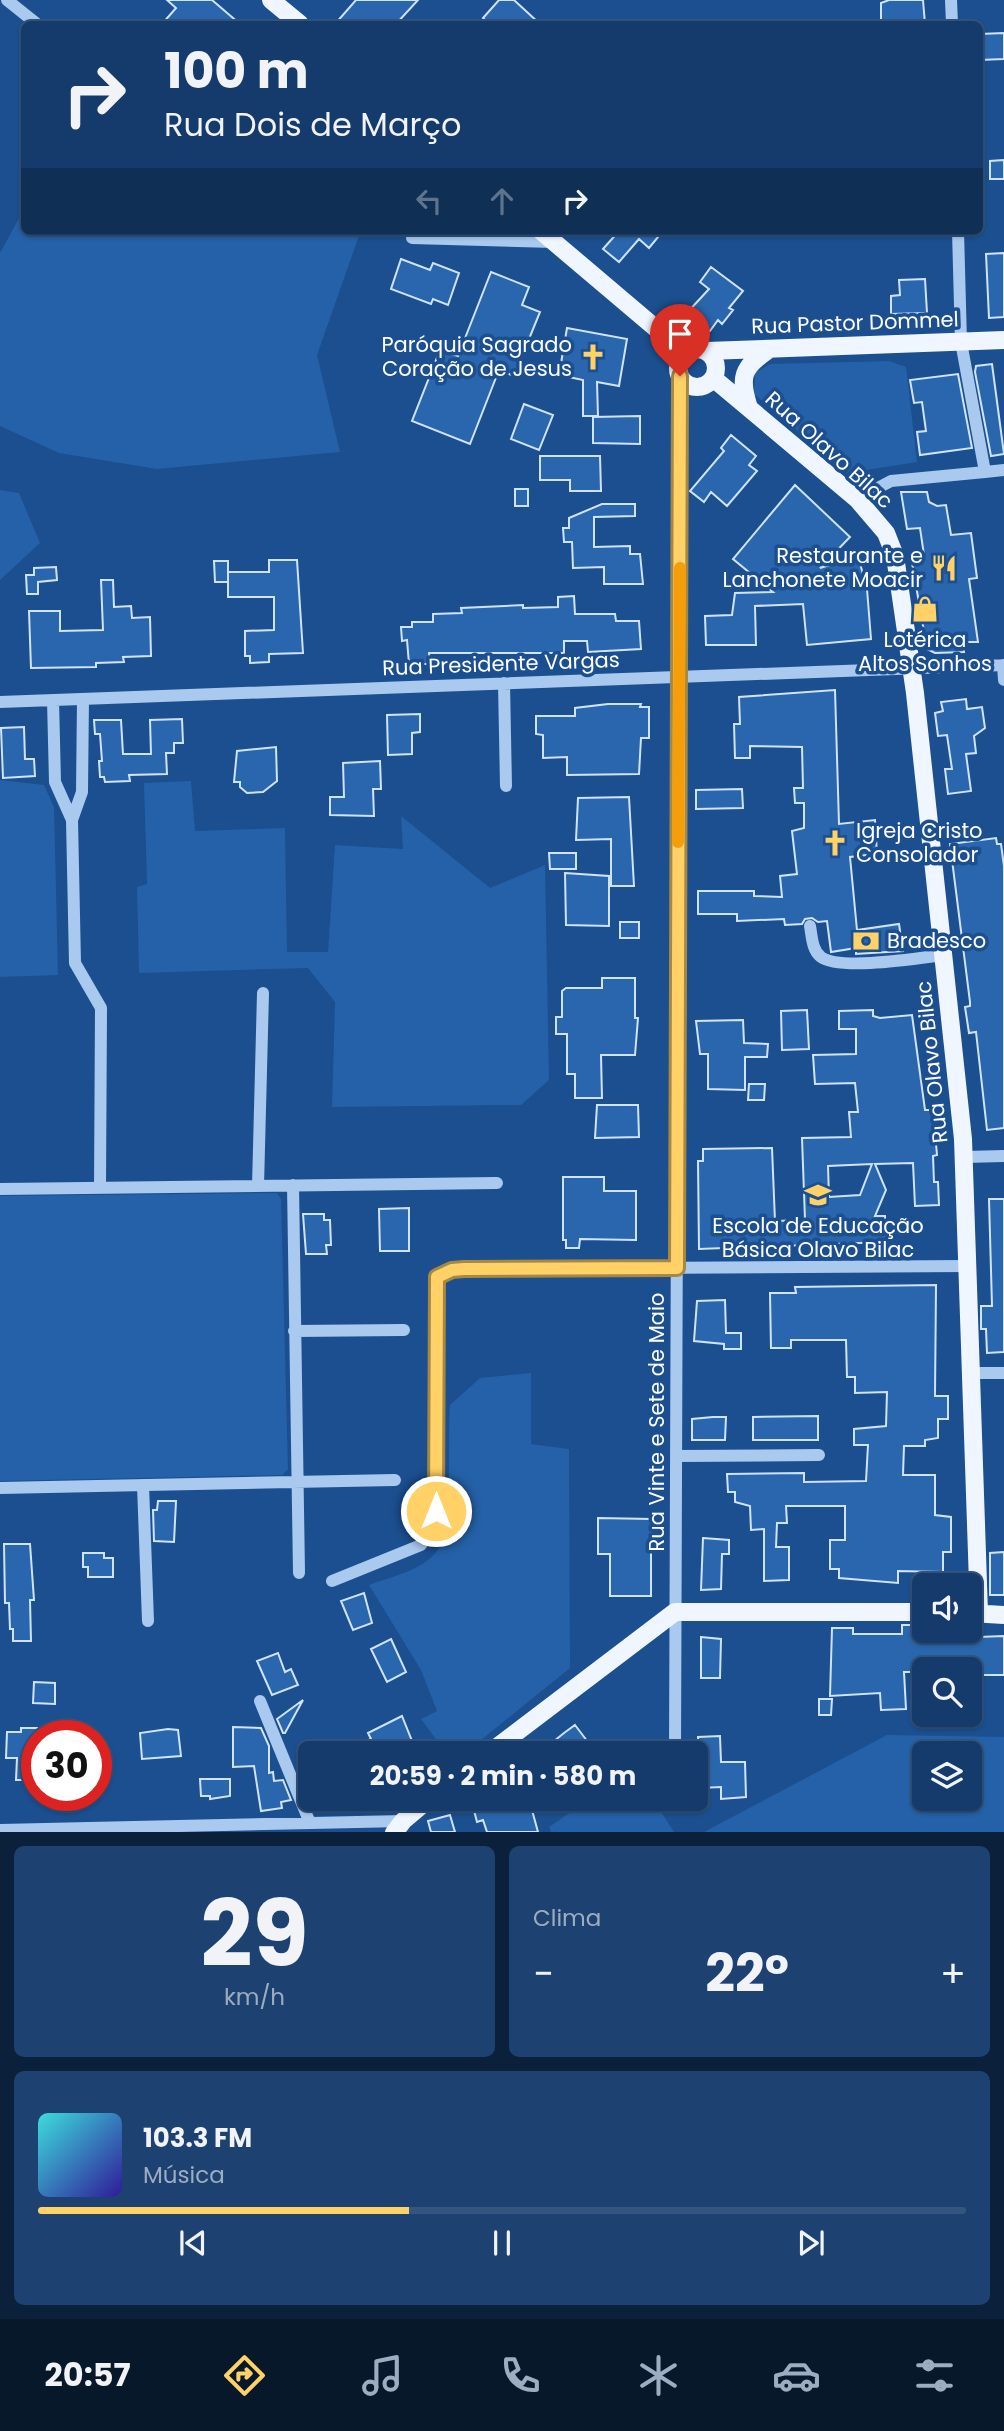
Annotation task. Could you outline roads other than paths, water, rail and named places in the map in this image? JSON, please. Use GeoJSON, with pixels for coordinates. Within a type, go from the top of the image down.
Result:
{"type":"FeatureCollection","features":[{"type":"Feature","properties":{"kind":"main road"},"geometry":{"type":"LineString","coordinates":[[271,0],[296,21]]}},
{"type":"Feature","properties":{"kind":"main road"},"geometry":{"type":"LineString","coordinates":[[548,236],[685,353]]}},
{"type":"Feature","properties":{"kind":"main road","name":"Rua Pastor Dommel"},"geometry":{"type":"LineString","coordinates":[[707,351],[1004,340]]}},
{"type":"Feature","properties":{"kind":"main road"},"geometry":{"type":"LineString","coordinates":[[696,348],[707,351],[717,367],[713,378],[699,387],[688,384],[680,376],[679,363],[685,353],[696,348]]}},
{"type":"Feature","properties":{"kind":"main road"},"geometry":{"type":"LineString","coordinates":[[749,408],[743,390],[744,373],[751,362],[769,349]]}},
{"type":"Feature","properties":{"kind":"main road","name":"Rua Olavo Bilac"},"geometry":{"type":"LineString","coordinates":[[713,378],[856,499],[881,526],[895,556],[912,668],[965,1157],[974,1573]]}},
{"type":"Feature","properties":{"kind":"main road"},"geometry":{"type":"LineString","coordinates":[[505,1741],[675,1612],[912,1612]]}},
{"type":"Feature","properties":{"kind":"main road"},"geometry":{"type":"LineString","coordinates":[[982,1614],[1004,1615]]}},
{"type":"Feature","properties":{"kind":"main road"},"geometry":{"type":"LineString","coordinates":[[398,1826],[415,1811]]}},
{"type":"Feature","properties":{"kind":"street"},"geometry":{"type":"LineString","coordinates":[[7,0],[33,21]]}},
{"type":"Feature","properties":{"kind":"street"},"geometry":{"type":"LineString","coordinates":[[951,0],[952,21]]}},
{"type":"Feature","properties":{"kind":"street"},"geometry":{"type":"LineString","coordinates":[[958,235],[961,342],[985,472]]}},
{"type":"Feature","properties":{"kind":"street"},"geometry":{"type":"LineString","coordinates":[[412,238],[548,236]]}},
{"type":"Feature","properties":{"kind":"street","name":"Rua Vinte e Sete de Maio"},"geometry":{"type":"LineString","coordinates":[[675,1741],[680,376]]}},
{"type":"Feature","properties":{"kind":"street"},"geometry":{"type":"LineString","coordinates":[[856,499],[891,481],[1004,470]]}},
{"type":"Feature","properties":{"kind":"street"},"geometry":{"type":"LineString","coordinates":[[1003,665],[1004,680]]}},
{"type":"Feature","properties":{"kind":"street","name":"Rua Presidente Vargas"},"geometry":{"type":"LineString","coordinates":[[0,702],[1003,665]]}},
{"type":"Feature","properties":{"kind":"street"},"geometry":{"type":"LineString","coordinates":[[504,684],[506,786]]}},
{"type":"Feature","properties":{"kind":"street"},"geometry":{"type":"LineString","coordinates":[[83,699],[82,792],[72,820],[75,963],[101,1008],[100,1188]]}},
{"type":"Feature","properties":{"kind":"street"},"geometry":{"type":"LineString","coordinates":[[53,700],[55,782],[72,820]]}},
{"type":"Feature","properties":{"kind":"street"},"geometry":{"type":"LineString","coordinates":[[810,926],[814,949],[829,961],[856,963],[944,956]]}},
{"type":"Feature","properties":{"kind":"street"},"geometry":{"type":"LineString","coordinates":[[258,1186],[263,993]]}},
{"type":"Feature","properties":{"kind":"street"},"geometry":{"type":"LineString","coordinates":[[965,1157],[1004,1156]]}},
{"type":"Feature","properties":{"kind":"street"},"geometry":{"type":"LineString","coordinates":[[0,1189],[497,1183]]}},
{"type":"Feature","properties":{"kind":"street"},"geometry":{"type":"LineString","coordinates":[[293,1185],[299,1573]]}},
{"type":"Feature","properties":{"kind":"street"},"geometry":{"type":"LineString","coordinates":[[331,1581],[421,1545],[435,1524],[437,1277],[452,1270],[464,1269],[968,1266]]}},
{"type":"Feature","properties":{"kind":"street"},"geometry":{"type":"LineString","coordinates":[[294,1331],[404,1330]]}},
{"type":"Feature","properties":{"kind":"street"},"geometry":{"type":"LineString","coordinates":[[971,1373],[1004,1373]]}},
{"type":"Feature","properties":{"kind":"street"},"geometry":{"type":"LineString","coordinates":[[676,1456],[819,1455]]}},
{"type":"Feature","properties":{"kind":"street"},"geometry":{"type":"LineString","coordinates":[[0,1488],[395,1480]]}},
{"type":"Feature","properties":{"kind":"street"},"geometry":{"type":"LineString","coordinates":[[143,1485],[148,1621]]}},
{"type":"Feature","properties":{"kind":"street"},"geometry":{"type":"LineString","coordinates":[[260,1701],[310,1823]]}},
{"type":"Feature","properties":{"kind":"street"},"geometry":{"type":"LineString","coordinates":[[0,1830],[310,1823],[398,1826]]}},
{"type":"Feature","properties":{"kind":"place","name":"Paróquia Sagrado Coração de Jesus"},"geometry":{"type":"Point","coordinates":[593,357]}},
{"type":"Feature","properties":{"kind":"place","name":"Restaurante e Lanchonete Moacir"},"geometry":{"type":"Point","coordinates":[944,568]}},
{"type":"Feature","properties":{"kind":"place","name":"Lotérica Altos Sonhos"},"geometry":{"type":"Point","coordinates":[925,609]}},
{"type":"Feature","properties":{"kind":"place","name":"Igreja Cristo Consolador"},"geometry":{"type":"Point","coordinates":[835,843]}},
{"type":"Feature","properties":{"kind":"place","name":"Bradesco"},"geometry":{"type":"Point","coordinates":[866,941]}},
{"type":"Feature","properties":{"kind":"place","name":"Escola de Educação Básica Olavo Bilac"},"geometry":{"type":"Point","coordinates":[818,1195]}}]}
